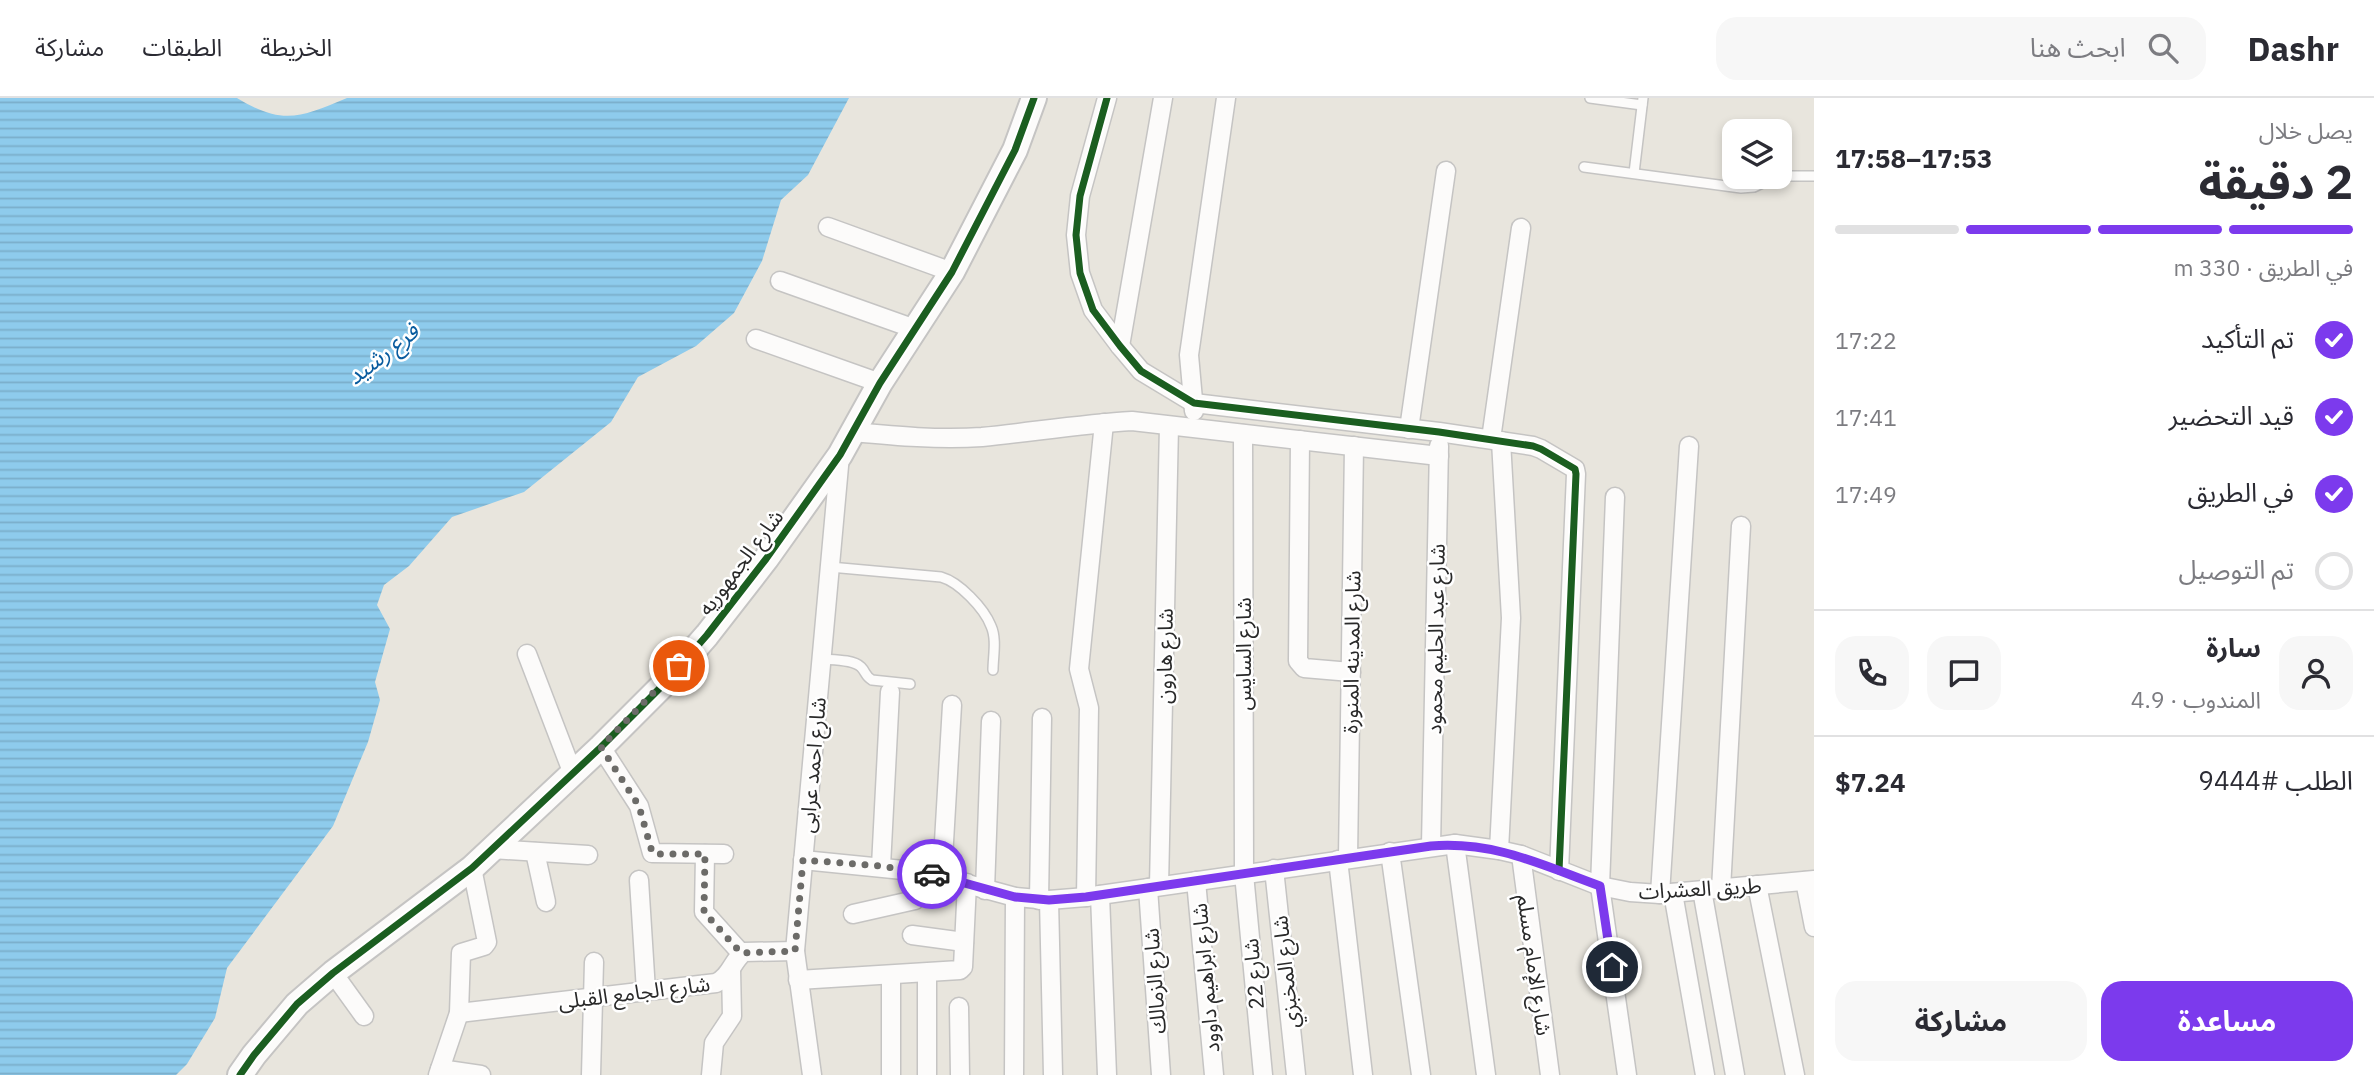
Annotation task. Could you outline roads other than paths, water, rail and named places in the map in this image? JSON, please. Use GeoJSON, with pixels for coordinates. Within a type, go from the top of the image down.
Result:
{"type":"FeatureCollection","features":[{"type":"Feature","properties":{"kind":"street","name":"شارع الجمهوريه"},"geometry":{"type":"LineString","coordinates":[[240,1075],[297,1004],[333,973],[472,868],[601,747],[666,682],[707,635],[766,559],[840,455],[880,383],[952,272],[1015,150],[1034,98]]}},
{"type":"Feature","properties":{"kind":"street"},"geometry":{"type":"LineString","coordinates":[[1107,98],[1080,197],[1076,235],[1080,273],[1093,310],[1141,371],[1195,403],[1496,440],[1541,449],[1571,465],[1576,474],[1559,871]]}},
{"type":"Feature","properties":{"kind":"street"},"geometry":{"type":"LineString","coordinates":[[1119,346],[1163,98]]}},
{"type":"Feature","properties":{"kind":"street"},"geometry":{"type":"LineString","coordinates":[[1195,429],[1195,403],[1189,355],[1226,98]]}},
{"type":"Feature","properties":{"kind":"street"},"geometry":{"type":"LineString","coordinates":[[1409,429],[1446,171]]}},
{"type":"Feature","properties":{"kind":"street"},"geometry":{"type":"LineString","coordinates":[[828,227],[952,272]]}},
{"type":"Feature","properties":{"kind":"street"},"geometry":{"type":"LineString","coordinates":[[1499,850],[1511,618],[1496,440],[1521,228]]}},
{"type":"Feature","properties":{"kind":"street"},"geometry":{"type":"LineString","coordinates":[[780,282],[915,329]]}},
{"type":"Feature","properties":{"kind":"street"},"geometry":{"type":"LineString","coordinates":[[756,339],[880,383]]}},
{"type":"Feature","properties":{"kind":"street"},"geometry":{"type":"LineString","coordinates":[[853,432],[920,439],[969,437],[1132,421],[1439,456]]}},
{"type":"Feature","properties":{"kind":"street"},"geometry":{"type":"LineString","coordinates":[[1104,423],[1079,669],[1089,708],[1093,896],[1107,1075]]}},
{"type":"Feature","properties":{"kind":"street","name":"شارع هارون"},"geometry":{"type":"LineString","coordinates":[[1154,887],[1169,426]]}},
{"type":"Feature","properties":{"kind":"street","name":"شارع عبد الحليم محمود"},"geometry":{"type":"LineString","coordinates":[[1431,846],[1439,432]]}},
{"type":"Feature","properties":{"kind":"street","name":"شارع السايس"},"geometry":{"type":"LineString","coordinates":[[1243,434],[1244,874]]}},
{"type":"Feature","properties":{"kind":"street"},"geometry":{"type":"LineString","coordinates":[[1300,440],[1297,661],[1304,668],[1350,672]]}},
{"type":"Feature","properties":{"kind":"street","name":"شارع المدينه المنورة"},"geometry":{"type":"LineString","coordinates":[[1354,446],[1343,859],[1363,1075]]}},
{"type":"Feature","properties":{"kind":"street"},"geometry":{"type":"LineString","coordinates":[[1689,446],[1667,893],[1705,1075]]}},
{"type":"Feature","properties":{"kind":"street","name":"شارع احمد عرابى"},"geometry":{"type":"LineString","coordinates":[[812,1075],[795,951],[840,455]]}},
{"type":"Feature","properties":{"kind":"street"},"geometry":{"type":"LineString","coordinates":[[1615,497],[1600,886],[1627,1075]]}},
{"type":"Feature","properties":{"kind":"street"},"geometry":{"type":"LineString","coordinates":[[1721,888],[1741,526]]}},
{"type":"Feature","properties":{"kind":"street"},"geometry":{"type":"LineString","coordinates":[[527,654],[573,774]]}},
{"type":"Feature","properties":{"kind":"street"},"geometry":{"type":"LineString","coordinates":[[881,866],[890,692]]}},
{"type":"Feature","properties":{"kind":"street"},"geometry":{"type":"LineString","coordinates":[[942,876],[952,705]]}},
{"type":"Feature","properties":{"kind":"street"},"geometry":{"type":"LineString","coordinates":[[1042,718],[1044,900],[1054,1075]]}},
{"type":"Feature","properties":{"kind":"street"},"geometry":{"type":"LineString","coordinates":[[985,890],[990,721]]}},
{"type":"Feature","properties":{"kind":"street"},"geometry":{"type":"LineString","coordinates":[[601,747],[639,806],[652,852],[724,854]]}},
{"type":"Feature","properties":{"kind":"street"},"geometry":{"type":"LineString","coordinates":[[1455,844],[1486,1075]]}},
{"type":"Feature","properties":{"kind":"street","name":"طريق العشرات"},"geometry":{"type":"LineString","coordinates":[[803,860],[923,872],[1015,897],[1044,900],[1093,896],[1455,844],[1521,855],[1600,886],[1630,892],[1667,893],[1810,881]]}},
{"type":"Feature","properties":{"kind":"street"},"geometry":{"type":"LineString","coordinates":[[492,849],[588,855]]}},
{"type":"Feature","properties":{"kind":"street"},"geometry":{"type":"LineString","coordinates":[[535,852],[546,902]]}},
{"type":"Feature","properties":{"kind":"street"},"geometry":{"type":"LineString","coordinates":[[1390,852],[1421,1075]]}},
{"type":"Feature","properties":{"kind":"street"},"geometry":{"type":"LineString","coordinates":[[705,854],[704,912],[741,953],[795,951]]}},
{"type":"Feature","properties":{"kind":"street","name":"شارع الإمام مسلم"},"geometry":{"type":"LineString","coordinates":[[1521,855],[1550,1075]]}},
{"type":"Feature","properties":{"kind":"street"},"geometry":{"type":"LineString","coordinates":[[472,868],[487,942],[484,946],[461,953],[459,1013],[439,1072],[481,1075]]}},
{"type":"Feature","properties":{"kind":"street","name":"شارع المخبزي"},"geometry":{"type":"LineString","coordinates":[[1274,869],[1296,1075]]}},
{"type":"Feature","properties":{"kind":"street"},"geometry":{"type":"LineString","coordinates":[[853,914],[915,900],[919,895],[923,872]]}},
{"type":"Feature","properties":{"kind":"street","name":"شارع 22"},"geometry":{"type":"LineString","coordinates":[[1244,874],[1263,1075]]}},
{"type":"Feature","properties":{"kind":"street"},"geometry":{"type":"LineString","coordinates":[[639,880],[646,991]]}},
{"type":"Feature","properties":{"kind":"street","name":"شارع ابراهيم داوود"},"geometry":{"type":"LineString","coordinates":[[1196,881],[1214,1075]]}},
{"type":"Feature","properties":{"kind":"street"},"geometry":{"type":"LineString","coordinates":[[1810,881],[1814,927]]}},
{"type":"Feature","properties":{"kind":"street"},"geometry":{"type":"LineString","coordinates":[[798,980],[960,970],[967,883]]}},
{"type":"Feature","properties":{"kind":"street"},"geometry":{"type":"LineString","coordinates":[[1757,886],[1795,1075]]}},
{"type":"Feature","properties":{"kind":"street","name":"شارع الزمالك"},"geometry":{"type":"LineString","coordinates":[[1154,887],[1161,1075]]}},
{"type":"Feature","properties":{"kind":"street"},"geometry":{"type":"LineString","coordinates":[[1702,890],[1735,1075]]}},
{"type":"Feature","properties":{"kind":"street"},"geometry":{"type":"LineString","coordinates":[[1014,1075],[1015,897]]}},
{"type":"Feature","properties":{"kind":"street"},"geometry":{"type":"LineString","coordinates":[[912,935],[964,942]]}},
{"type":"Feature","properties":{"kind":"street","name":"شارع الجامع القبلى"},"geometry":{"type":"LineString","coordinates":[[459,1013],[716,983],[731,970],[741,953]]}},
{"type":"Feature","properties":{"kind":"street"},"geometry":{"type":"LineString","coordinates":[[591,1075],[594,962]]}},
{"type":"Feature","properties":{"kind":"street"},"geometry":{"type":"LineString","coordinates":[[711,1075],[714,1043],[732,1016],[731,970]]}},
{"type":"Feature","properties":{"kind":"street"},"geometry":{"type":"LineString","coordinates":[[333,973],[364,1016]]}},
{"type":"Feature","properties":{"kind":"street"},"geometry":{"type":"LineString","coordinates":[[927,973],[927,1075]]}},
{"type":"Feature","properties":{"kind":"street"},"geometry":{"type":"LineString","coordinates":[[891,975],[891,1075]]}},
{"type":"Feature","properties":{"kind":"street"},"geometry":{"type":"LineString","coordinates":[[960,1007],[960,1075]]}},
{"type":"Feature","properties":{"kind":"lane"},"geometry":{"type":"LineString","coordinates":[[1590,98],[1643,102],[1633,173]]}},
{"type":"Feature","properties":{"kind":"lane"},"geometry":{"type":"LineString","coordinates":[[1584,167],[1722,185]]}},
{"type":"Feature","properties":{"kind":"lane"},"geometry":{"type":"LineString","coordinates":[[1792,176],[1814,176]]}},
{"type":"Feature","properties":{"kind":"lane"},"geometry":{"type":"LineString","coordinates":[[830,567],[940,577],[953,581],[963,589],[991,625],[994,638],[993,670]]}},
{"type":"Feature","properties":{"kind":"lane"},"geometry":{"type":"LineString","coordinates":[[821,659],[854,663],[872,680],[910,684]]}},
{"type":"Feature","properties":{"kind":"water","name":"فرع رشيد"},"geometry":{"type":"Polygon","coordinates":[[[0,98],[237,98],[267,112],[292,116],[347,98],[849,98],[808,175],[781,200],[762,261],[734,313],[696,346],[638,377],[611,422],[524,492],[452,517],[409,566],[384,585],[377,605],[390,629],[375,682],[380,700],[368,742],[333,826],[227,968],[215,1018],[187,1064],[176,1075],[0,1075],[0,98]]]}}]}
